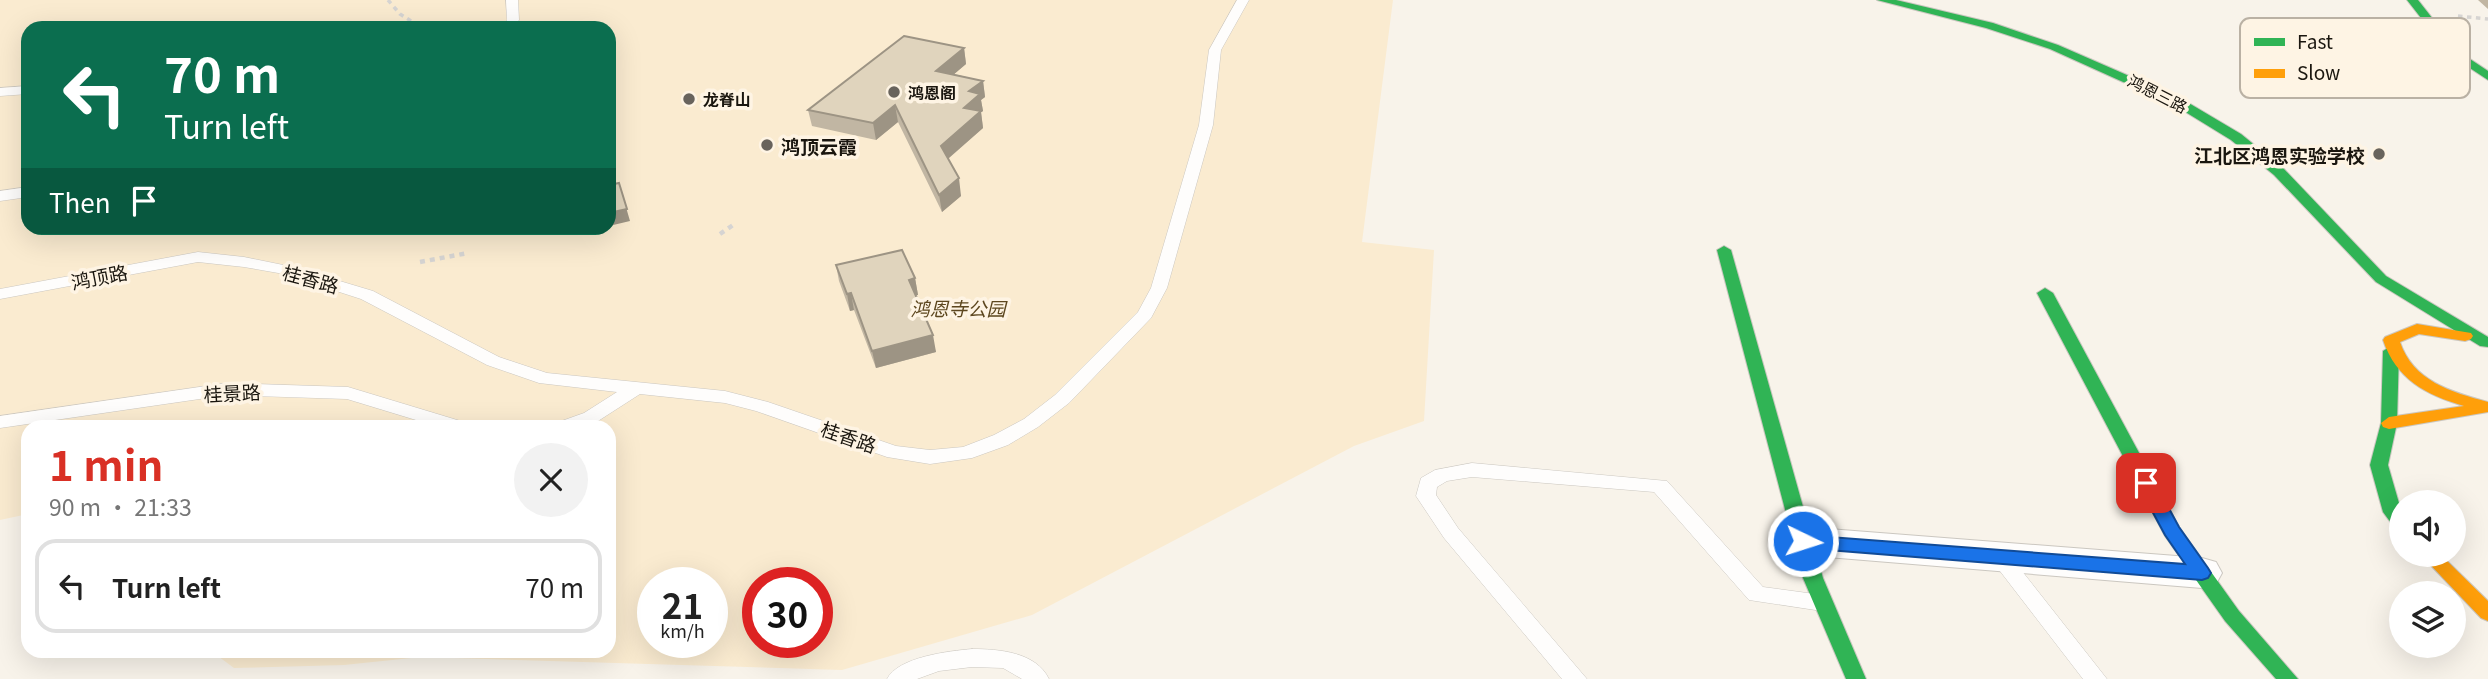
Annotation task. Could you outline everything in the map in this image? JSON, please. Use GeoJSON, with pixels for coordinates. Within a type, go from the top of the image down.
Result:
{"type":"FeatureCollection","features":[{"type":"Feature","properties":{"kind":"street","name":"鸿恩三路"},"geometry":{"type":"LineString","coordinates":[[1882,0],[1989,25],[2054,47],[2178,102],[2236,137],[2279,172],[2381,279],[2487,343]]}},
{"type":"Feature","properties":{"kind":"street"},"geometry":{"type":"LineString","coordinates":[[2412,0],[2426,18]]}},
{"type":"Feature","properties":{"kind":"street"},"geometry":{"type":"LineString","coordinates":[[2470,64],[2488,76]]}},
{"type":"Feature","properties":{"kind":"street"},"geometry":{"type":"LineString","coordinates":[[1724,250],[1803,541],[1824,603],[1856,679]]}},
{"type":"Feature","properties":{"kind":"street"},"geometry":{"type":"LineString","coordinates":[[2381,279],[2385,303]]}},
{"type":"Feature","properties":{"kind":"street"},"geometry":{"type":"LineString","coordinates":[[2045,293],[2172,531],[2232,616],[2288,679]]}},
{"type":"Feature","properties":{"kind":"street"},"geometry":{"type":"LineString","coordinates":[[2390,340],[2400,333],[2416,329],[2438,330],[2487,343]]}},
{"type":"Feature","properties":{"kind":"street"},"geometry":{"type":"LineString","coordinates":[[2390,340],[2410,374],[2429,386],[2488,407]]}},
{"type":"Feature","properties":{"kind":"street"},"geometry":{"type":"LineString","coordinates":[[2389,501],[2379,465],[2389,423],[2390,340]]}},
{"type":"Feature","properties":{"kind":"street"},"geometry":{"type":"LineString","coordinates":[[2389,423],[2488,407]]}},
{"type":"Feature","properties":{"kind":"street"},"geometry":{"type":"LineString","coordinates":[[1803,541],[2202,573]]}},
{"type":"Feature","properties":{"kind":"street"},"geometry":{"type":"LineString","coordinates":[[2442,567],[2488,613]]}},
{"type":"Feature","properties":{"kind":"lane"},"geometry":{"type":"LineString","coordinates":[[512,0],[512,21]]}},
{"type":"Feature","properties":{"kind":"lane","name":"桂香路"},"geometry":{"type":"LineString","coordinates":[[198,257],[266,266],[337,284],[368,295],[493,360],[545,379],[725,397],[761,406],[894,452],[930,457],[965,453],[1001,440],[1031,423],[1062,399],[1145,314],[1159,288],[1206,125],[1215,50],[1243,0]]}},
{"type":"Feature","properties":{"kind":"lane"},"geometry":{"type":"LineString","coordinates":[[0,92],[21,90]]}},
{"type":"Feature","properties":{"kind":"lane"},"geometry":{"type":"LineString","coordinates":[[0,196],[21,193]]}},
{"type":"Feature","properties":{"kind":"lane","name":"鸿顶路"},"geometry":{"type":"LineString","coordinates":[[0,294],[198,257]]}},
{"type":"Feature","properties":{"kind":"lane","name":"桂景路"},"geometry":{"type":"LineString","coordinates":[[0,422],[227,389],[348,393],[437,420]]}},
{"type":"Feature","properties":{"kind":"lane"},"geometry":{"type":"LineString","coordinates":[[583,420],[635,389]]}},
{"type":"Feature","properties":{"kind":"lane"},"geometry":{"type":"LineString","coordinates":[[1576,679],[1451,533],[1426,496],[1428,483],[1442,475],[1472,470],[1660,486],[1757,594],[1824,603]]}},
{"type":"Feature","properties":{"kind":"lane"},"geometry":{"type":"LineString","coordinates":[[2000,557],[2096,679]]}},
{"type":"Feature","properties":{"kind":"lane"},"geometry":{"type":"LineString","coordinates":[[898,679],[909,671],[974,656],[1017,663],[1038,679]]}},
{"type":"Feature","properties":{"kind":"path"},"geometry":{"type":"LineString","coordinates":[[388,0],[400,14],[411,21]]}},
{"type":"Feature","properties":{"kind":"path"},"geometry":{"type":"LineString","coordinates":[[720,234],[736,223]]}},
{"type":"Feature","properties":{"kind":"path"},"geometry":{"type":"LineString","coordinates":[[420,262],[468,253]]}},
{"type":"Feature","properties":{"kind":"green space","name":"鸿恩寺公园"},"geometry":{"type":"Polygon","coordinates":[[[0,0],[1393,0],[1362,242],[1434,250],[1424,421],[1354,446],[1032,615],[842,670],[453,658],[616,658],[616,420],[21,420],[21,516],[0,520],[0,0]]]}},
{"type":"Feature","properties":{"kind":"green space","name":"鸿恩寺公园"},"geometry":{"type":"Polygon","coordinates":[[[220,658],[411,658],[344,665],[234,668],[220,658]]]}},
{"type":"Feature","properties":{"kind":"building"},"geometry":{"type":"Polygon","coordinates":[[[904,36],[964,48],[936,71],[983,81],[969,91],[980,94],[964,108],[981,111],[941,146],[959,178],[939,195],[895,105],[873,123],[808,110],[904,36]]]}},
{"type":"Feature","properties":{"kind":"building"},"geometry":{"type":"Polygon","coordinates":[[[619,183],[627,209],[616,211],[616,184],[619,183]]]}},
{"type":"Feature","properties":{"kind":"building"},"geometry":{"type":"Polygon","coordinates":[[[902,250],[915,278],[909,280],[933,335],[872,351],[851,293],[847,294],[836,265],[902,250]]]}},
{"type":"Feature","properties":{"kind":"traffic: fast"},"geometry":{"type":"LineString","coordinates":[[1882,0],[1989,25],[2054,47],[2178,102],[2236,137],[2279,172],[2381,279],[2486,343]]}},
{"type":"Feature","properties":{"kind":"traffic: fast"},"geometry":{"type":"LineString","coordinates":[[2412,0],[2426,18]]}},
{"type":"Feature","properties":{"kind":"traffic: fast"},"geometry":{"type":"LineString","coordinates":[[2470,64],[2488,76]]}},
{"type":"Feature","properties":{"kind":"traffic: fast"},"geometry":{"type":"LineString","coordinates":[[1724,250],[1813,578],[1856,679]]}},
{"type":"Feature","properties":{"kind":"traffic: fast"},"geometry":{"type":"LineString","coordinates":[[2045,293],[2172,531],[2232,616],[2288,679]]}},
{"type":"Feature","properties":{"kind":"traffic: fast"},"geometry":{"type":"LineString","coordinates":[[2389,501],[2379,465],[2389,423],[2391,351]]}},
{"type":"Feature","properties":{"kind":"traffic: slow"},"geometry":{"type":"LineString","coordinates":[[2465,336],[2417,329],[2391,340],[2404,368],[2428,387],[2488,407]]}},
{"type":"Feature","properties":{"kind":"traffic: slow"},"geometry":{"type":"LineString","coordinates":[[2389,423],[2480,409]]}},
{"type":"Feature","properties":{"kind":"traffic: slow"},"geometry":{"type":"LineString","coordinates":[[2442,567],[2488,613]]}},
{"type":"Feature","properties":{"kind":"place","name":"鸿恩阁"},"geometry":{"type":"Point","coordinates":[894,92]}},
{"type":"Feature","properties":{"kind":"place","name":"龙脊山"},"geometry":{"type":"Point","coordinates":[689,99]}},
{"type":"Feature","properties":{"kind":"place","name":"鸿顶云霞"},"geometry":{"type":"Point","coordinates":[767,145]}},
{"type":"Feature","properties":{"kind":"place","name":"江北区鸿恩实验学校"},"geometry":{"type":"Point","coordinates":[2379,154]}},
{"type":"Feature","properties":{"kind":"route"},"geometry":{"type":"LineString","coordinates":[[1803,541],[2202,573],[2172,531],[2146,483]]}}]}
